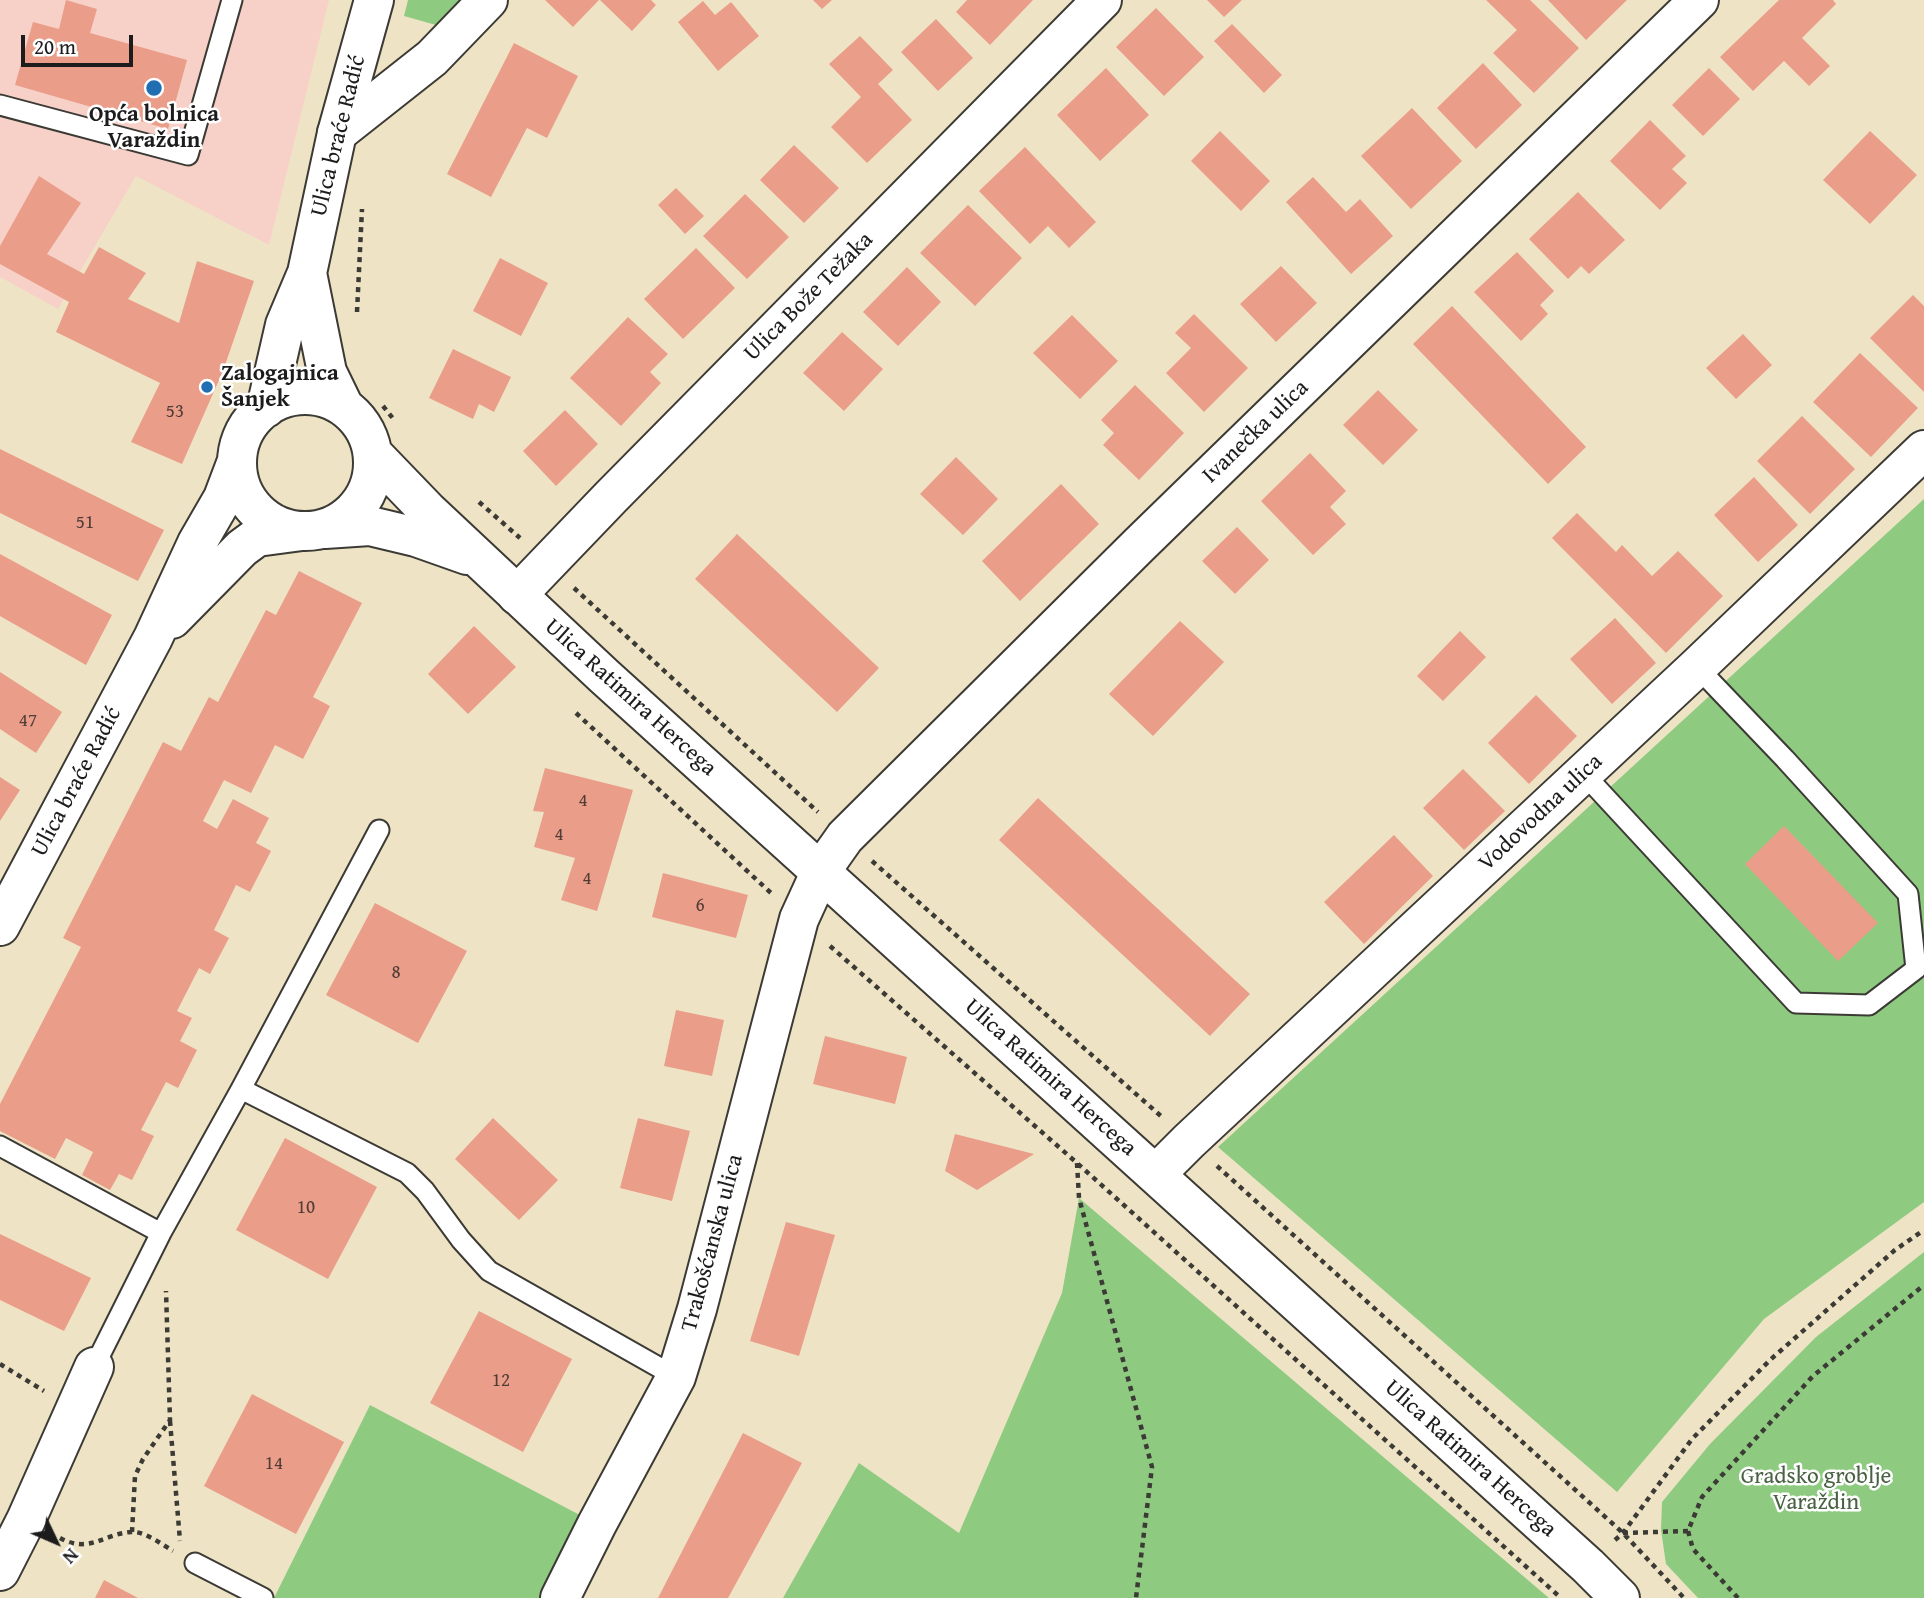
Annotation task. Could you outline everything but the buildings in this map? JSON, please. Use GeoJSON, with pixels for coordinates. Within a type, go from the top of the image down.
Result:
{"type":"FeatureCollection","features":[{"type":"Feature","properties":{"kind":"street","name":"Ulica braće Radić"},"geometry":{"type":"LineString","coordinates":[[267,408],[270,383],[285,325],[307,273],[337,133],[374,0]]}},
{"type":"Feature","properties":{"kind":"street"},"geometry":{"type":"LineString","coordinates":[[337,133],[432,58],[488,0]]}},
{"type":"Feature","properties":{"kind":"street","name":"Ulica Bože Težaka"},"geometry":{"type":"LineString","coordinates":[[517,595],[1102,0]]}},
{"type":"Feature","properties":{"kind":"street","name":"Ivanečka ulica"},"geometry":{"type":"LineString","coordinates":[[821,871],[845,837],[1129,555],[1699,0]]}},
{"type":"Feature","properties":{"kind":"street","name":"Ulica braće Radić"},"geometry":{"type":"LineString","coordinates":[[307,273],[327,372],[361,401]]}},
{"type":"Feature","properties":{"kind":"street"},"geometry":{"type":"LineString","coordinates":[[305,396],[361,401],[363,428],[373,454],[373,474],[367,492],[357,508],[342,520],[315,530],[283,528],[264,517],[249,502],[240,482],[237,460],[241,440],[251,422],[267,408],[285,399],[305,396]]}},
{"type":"Feature","properties":{"kind":"street","name":"Vodovodna ulica"},"geometry":{"type":"LineString","coordinates":[[1156,1174],[1697,667],[1924,450]]}},
{"type":"Feature","properties":{"kind":"street","name":"Ulica Ratimira Hercega"},"geometry":{"type":"LineString","coordinates":[[373,454],[517,595],[1588,1566],[1620,1598]]}},
{"type":"Feature","properties":{"kind":"street","name":"Ulica braće Radić"},"geometry":{"type":"LineString","coordinates":[[0,926],[153,638],[197,543],[223,498],[237,460]]}},
{"type":"Feature","properties":{"kind":"street","name":"Ulica Ratimira Hercega"},"geometry":{"type":"LineString","coordinates":[[315,530],[370,526],[416,537],[479,559]]}},
{"type":"Feature","properties":{"kind":"street","name":"Ulica braće Radić"},"geometry":{"type":"LineString","coordinates":[[153,638],[242,548],[257,537],[315,530]]}},
{"type":"Feature","properties":{"kind":"street","name":"Trakošćanska ulica"},"geometry":{"type":"LineString","coordinates":[[560,1598],[676,1377],[697,1308],[799,919],[821,871]]}},
{"type":"Feature","properties":{"kind":"street"},"geometry":{"type":"LineString","coordinates":[[0,1571],[26,1520],[94,1367]]}},
{"type":"Feature","properties":{"kind":"lane"},"geometry":{"type":"LineString","coordinates":[[0,105],[188,155],[232,0]]}},
{"type":"Feature","properties":{"kind":"lane"},"geometry":{"type":"LineString","coordinates":[[1583,774],[1796,1003],[1869,1005],[1916,969],[1908,894],[1697,667]]}},
{"type":"Feature","properties":{"kind":"lane"},"geometry":{"type":"LineString","coordinates":[[94,1367],[161,1233],[379,830]]}},
{"type":"Feature","properties":{"kind":"lane"},"geometry":{"type":"LineString","coordinates":[[241,1089],[407,1173],[425,1191],[461,1240],[489,1270],[676,1377]]}},
{"type":"Feature","properties":{"kind":"lane"},"geometry":{"type":"LineString","coordinates":[[0,1146],[161,1233]]}},
{"type":"Feature","properties":{"kind":"lane"},"geometry":{"type":"LineString","coordinates":[[195,1563],[262,1598]]}},
{"type":"Feature","properties":{"kind":"path"},"geometry":{"type":"LineString","coordinates":[[356,316],[362,220]]}},
{"type":"Feature","properties":{"kind":"path"},"geometry":{"type":"LineString","coordinates":[[361,401],[382,405],[397,422]]}},
{"type":"Feature","properties":{"kind":"path"},"geometry":{"type":"LineString","coordinates":[[470,494],[529,546]]}},
{"type":"Feature","properties":{"kind":"path"},"geometry":{"type":"LineString","coordinates":[[565,580],[822,815]]}},
{"type":"Feature","properties":{"kind":"path"},"geometry":{"type":"LineString","coordinates":[[576,713],[771,893]]}},
{"type":"Feature","properties":{"kind":"path"},"geometry":{"type":"LineString","coordinates":[[861,852],[1163,1118]]}},
{"type":"Feature","properties":{"kind":"path"},"geometry":{"type":"LineString","coordinates":[[829,946],[1077,1163],[1558,1597]]}},
{"type":"Feature","properties":{"kind":"path"},"geometry":{"type":"LineString","coordinates":[[1208,1158],[1623,1533],[1684,1598]]}},
{"type":"Feature","properties":{"kind":"path"},"geometry":{"type":"LineString","coordinates":[[1077,1163],[1079,1198],[1152,1466],[1136,1598]]}},
{"type":"Feature","properties":{"kind":"path"},"geometry":{"type":"LineString","coordinates":[[1623,1533],[1692,1438],[1780,1351],[1895,1250],[1924,1230]]}},
{"type":"Feature","properties":{"kind":"path"},"geometry":{"type":"LineString","coordinates":[[166,1284],[170,1420],[180,1542]]}},
{"type":"Feature","properties":{"kind":"path"},"geometry":{"type":"LineString","coordinates":[[1738,1598],[1693,1549],[1688,1531],[1702,1497],[1812,1376],[1924,1285]]}},
{"type":"Feature","properties":{"kind":"path"},"geometry":{"type":"LineString","coordinates":[[0,1364],[46,1393]]}},
{"type":"Feature","properties":{"kind":"path"},"geometry":{"type":"LineString","coordinates":[[132,1532],[135,1476],[170,1420]]}},
{"type":"Feature","properties":{"kind":"path"},"geometry":{"type":"LineString","coordinates":[[1623,1533],[1688,1531]]}},
{"type":"Feature","properties":{"kind":"path"},"geometry":{"type":"LineString","coordinates":[[94,1543],[132,1532],[142,1533],[153,1540]]}},
{"type":"Feature","properties":{"kind":"shaded area","name":"Opća bolnica Varaždin"},"geometry":{"type":"Polygon","coordinates":[[[0,0],[329,0],[269,245],[136,176],[58,309],[0,277],[0,0]]]}},
{"type":"Feature","properties":{"kind":"green space"},"geometry":{"type":"Polygon","coordinates":[[[408,0],[469,0],[443,27],[404,16],[408,0]]]}},
{"type":"Feature","properties":{"kind":"green space"},"geometry":{"type":"Polygon","coordinates":[[[1924,499],[1924,1202],[1764,1319],[1617,1492],[1218,1147],[1924,499]]]}},
{"type":"Feature","properties":{"kind":"green space"},"geometry":{"type":"Polygon","coordinates":[[[1079,1198],[1549,1598],[783,1598],[859,1463],[959,1533],[1062,1293],[1079,1198]]]}},
{"type":"Feature","properties":{"kind":"green space","name":"Gradsko groblje Varaždin"},"geometry":{"type":"Polygon","coordinates":[[[1924,1252],[1924,1598],[1698,1598],[1666,1564],[1661,1530],[1662,1502],[1710,1444],[1816,1337],[1924,1252]]]}},
{"type":"Feature","properties":{"kind":"green space"},"geometry":{"type":"Polygon","coordinates":[[[370,1405],[597,1524],[560,1598],[274,1598],[370,1405]]]}},
{"type":"Feature","properties":{"kind":"place","name":"Opća bolnica Varaždin"},"geometry":{"type":"Point","coordinates":[154,88]}},
{"type":"Feature","properties":{"kind":"place","name":"Zalogajnica Šanjek"},"geometry":{"type":"Point","coordinates":[207,387]}}]}
